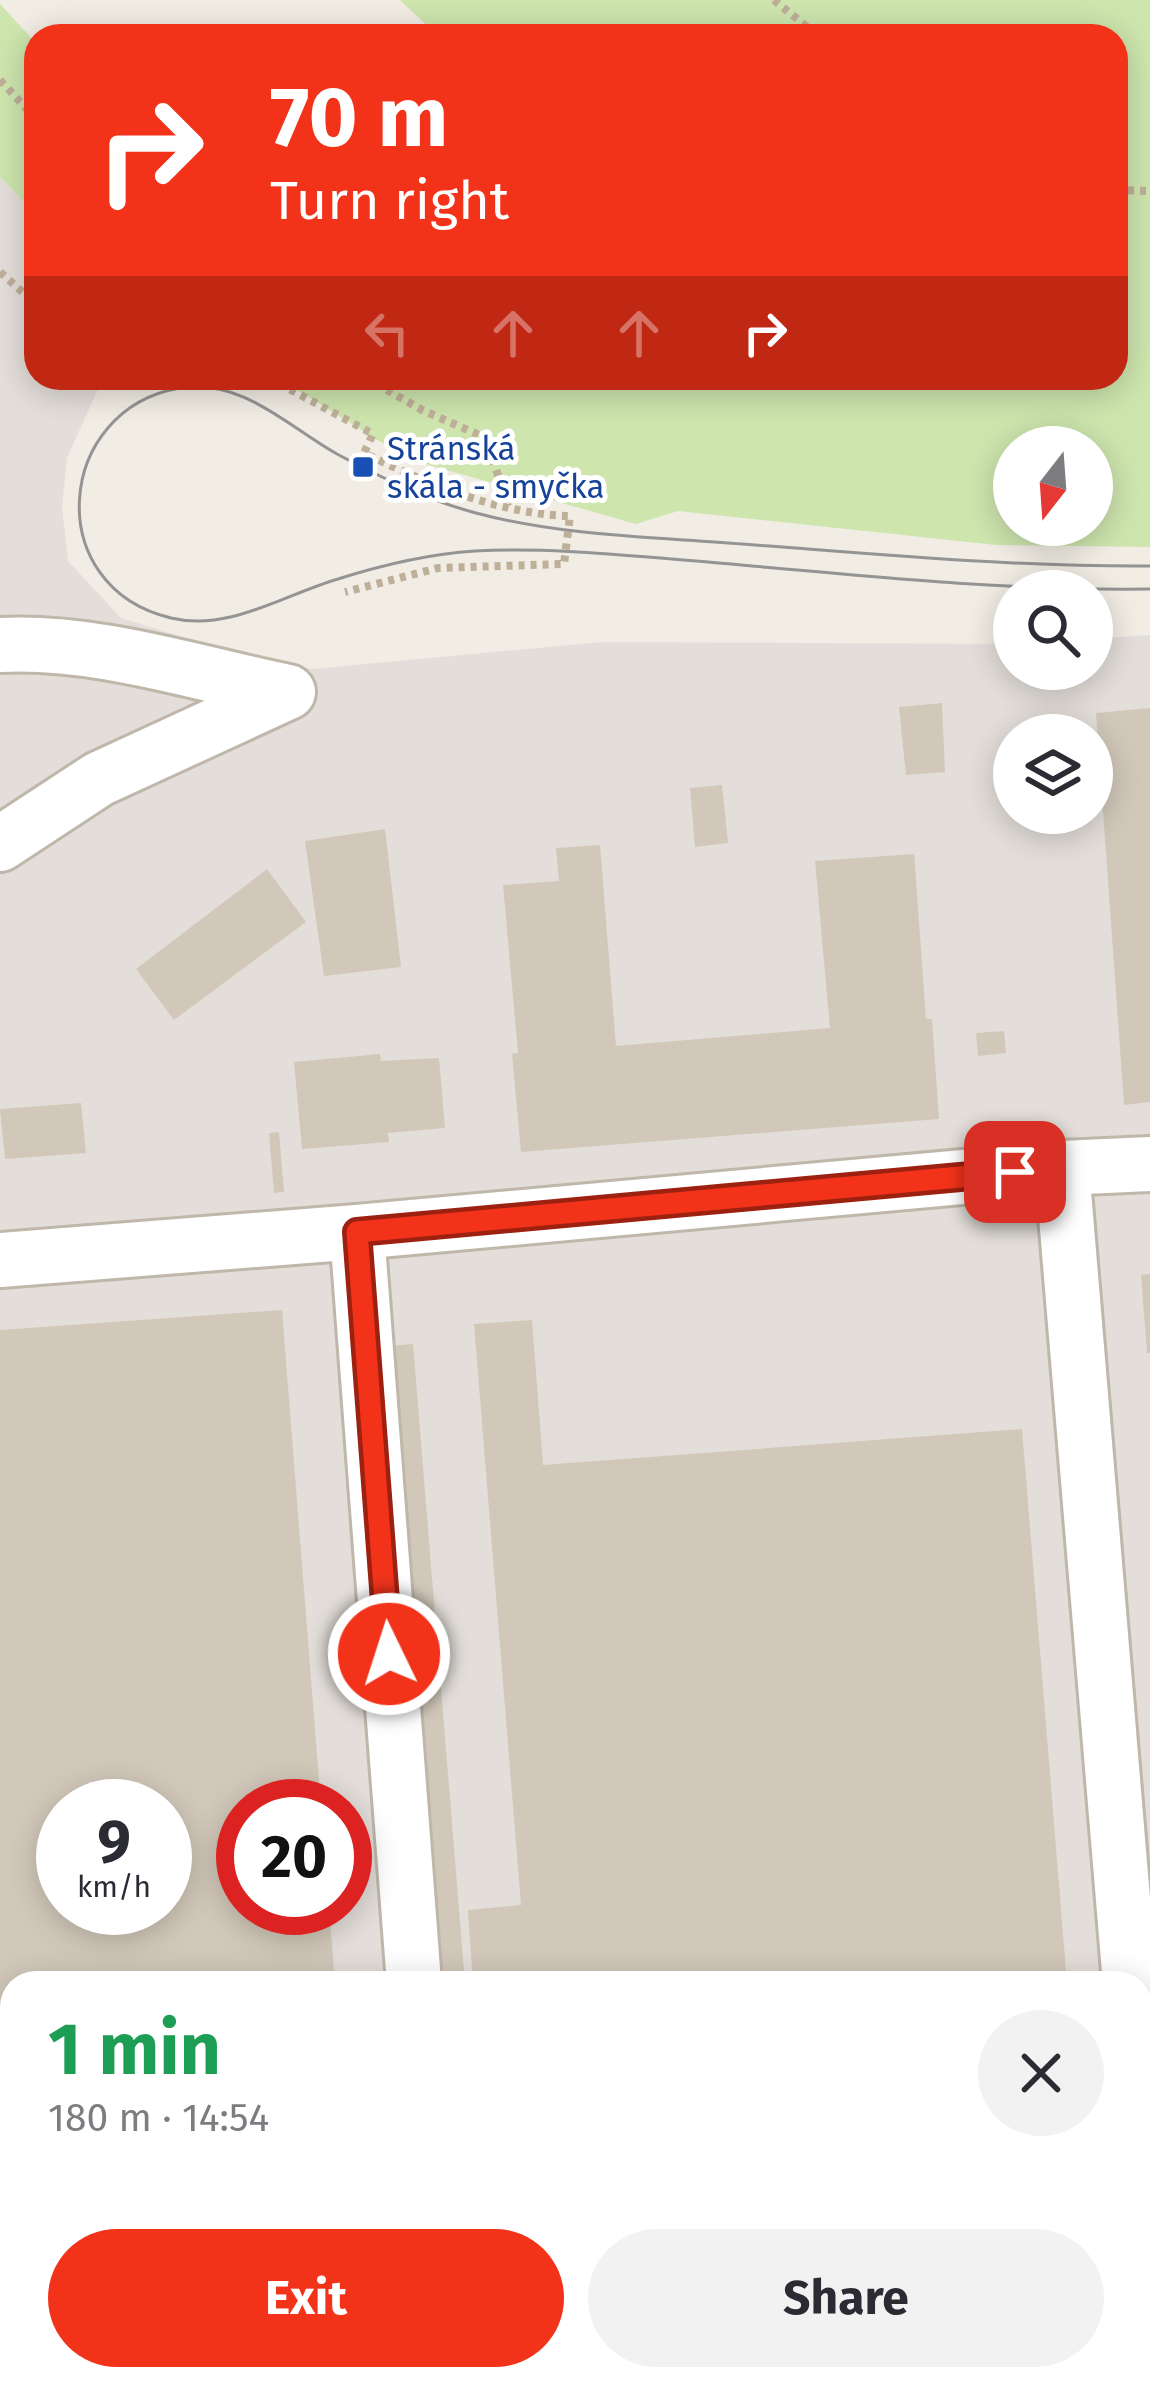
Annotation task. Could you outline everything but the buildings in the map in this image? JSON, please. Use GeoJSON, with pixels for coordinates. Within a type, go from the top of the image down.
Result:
{"type":"FeatureCollection","features":[{"type":"Feature","properties":{"kind":"lane"},"geometry":{"type":"LineString","coordinates":[[0,645],[80,649],[289,692],[114,771],[0,844]]}},
{"type":"Feature","properties":{"kind":"lane"},"geometry":{"type":"LineString","coordinates":[[0,1260],[1150,1164]]}},
{"type":"Feature","properties":{"kind":"lane"},"geometry":{"type":"LineString","coordinates":[[1062,1168],[1129,1971]]}},
{"type":"Feature","properties":{"kind":"lane"},"geometry":{"type":"LineString","coordinates":[[357,1232],[413,1971]]}},
{"type":"Feature","properties":{"kind":"path"},"geometry":{"type":"LineString","coordinates":[[774,0],[803,24]]}},
{"type":"Feature","properties":{"kind":"path"},"geometry":{"type":"LineString","coordinates":[[0,80],[24,106]]}},
{"type":"Feature","properties":{"kind":"path"},"geometry":{"type":"LineString","coordinates":[[0,272],[24,293]]}},
{"type":"Feature","properties":{"kind":"path"},"geometry":{"type":"LineString","coordinates":[[291,390],[373,434],[364,453],[433,484],[508,507],[570,516],[563,564],[438,568],[345,592]]}},
{"type":"Feature","properties":{"kind":"path"},"geometry":{"type":"LineString","coordinates":[[387,390],[486,438],[508,507]]}},
{"type":"Feature","properties":{"kind":"shaded area"},"geometry":{"type":"Polygon","coordinates":[[[0,177],[24,202],[24,390],[98,390],[67,458],[62,508],[68,561],[121,618],[312,669],[602,642],[993,644],[993,690],[1113,690],[1113,638],[1150,635],[1150,1971],[0,1971],[0,177]]]}},
{"type":"Feature","properties":{"kind":"green space"},"geometry":{"type":"Polygon","coordinates":[[[400,0],[1150,0],[1150,547],[1073,546],[1113,546],[1113,426],[993,426],[993,545],[678,511],[636,524],[408,459],[297,390],[1128,390],[1128,24],[425,24],[400,0]]]}},
{"type":"Feature","properties":{"kind":"green space"},"geometry":{"type":"Polygon","coordinates":[[[0,4],[24,30],[24,202],[0,177],[0,4]]]}},
{"type":"Feature","properties":{"kind":"tram line"},"geometry":{"type":"LineString","coordinates":[[174,390],[138,403],[107,428],[88,462],[80,499],[83,537],[100,572],[129,600],[171,618],[193,621],[235,616],[389,565],[475,551],[592,553],[984,585],[1150,589]]}},
{"type":"Feature","properties":{"kind":"tram line"},"geometry":{"type":"LineString","coordinates":[[224,390],[263,407],[337,454],[405,488],[509,521],[608,534],[895,556],[1150,566]]}},
{"type":"Feature","properties":{"kind":"place","name":"Stránská skála - smyčka"},"geometry":{"type":"Point","coordinates":[363,467]}},
{"type":"Feature","properties":{"kind":"route"},"geometry":{"type":"LineString","coordinates":[[389,1654],[357,1232],[1015,1172]]}}]}
